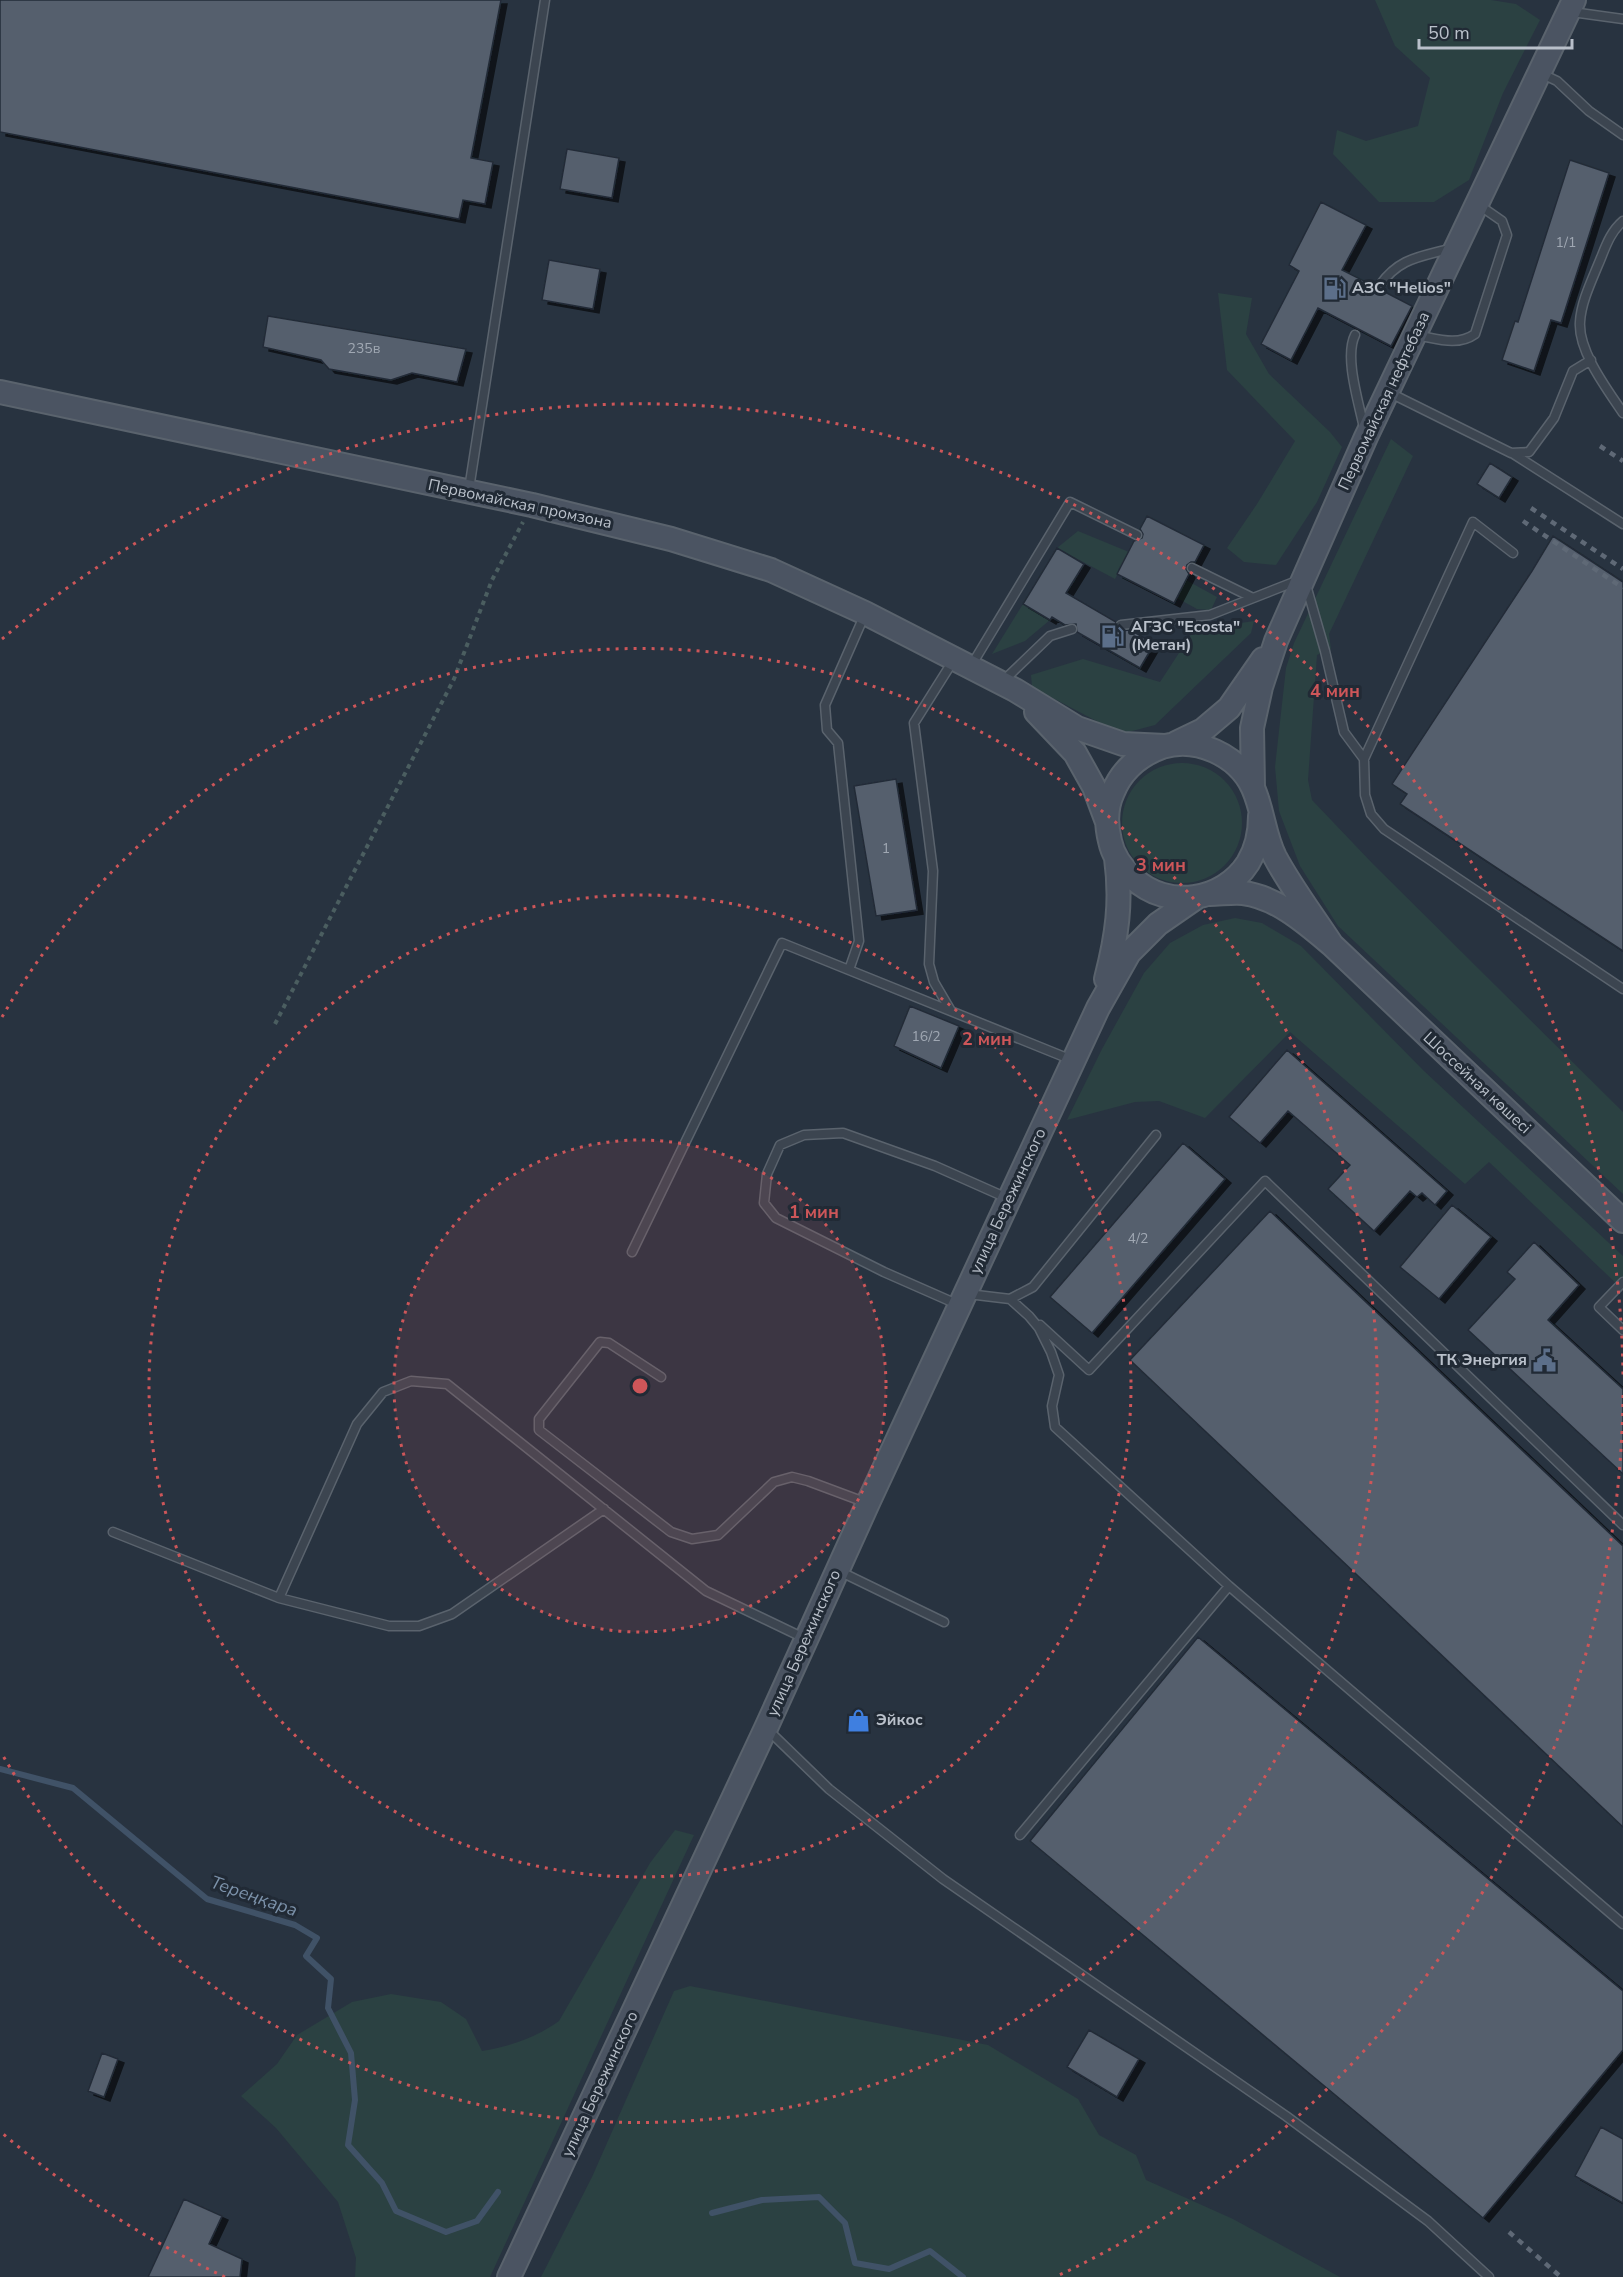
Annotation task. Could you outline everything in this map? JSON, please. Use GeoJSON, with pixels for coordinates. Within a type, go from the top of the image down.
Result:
{"type":"FeatureCollection","features":[{"type":"Feature","properties":{"kind":"main road","name":"Первомайская нефтебаза"},"geometry":{"type":"LineString","coordinates":[[1276,641],[1387,391],[1571,6]]}},
{"type":"Feature","properties":{"kind":"main road","name":"Первомайская промзона"},"geometry":{"type":"LineString","coordinates":[[0,392],[532,505],[671,539],[771,570],[865,613],[1008,686]]}},
{"type":"Feature","properties":{"kind":"main road"},"geometry":{"type":"LineString","coordinates":[[1107,822],[1112,793],[1123,774],[1139,759],[1203,730],[1229,708],[1276,641]]}},
{"type":"Feature","properties":{"kind":"main road"},"geometry":{"type":"LineString","coordinates":[[1276,641],[1261,687],[1252,728],[1253,787],[1260,816],[1274,855],[1332,945]]}},
{"type":"Feature","properties":{"kind":"main road"},"geometry":{"type":"LineString","coordinates":[[1008,686],[1077,728],[1123,744],[1200,746],[1216,751],[1231,760],[1244,772],[1253,787]]}},
{"type":"Feature","properties":{"kind":"main road"},"geometry":{"type":"LineString","coordinates":[[1008,686],[1075,753],[1094,786],[1107,822],[1115,856],[1125,871],[1138,883],[1168,897],[1244,893],[1275,904],[1298,916],[1332,945]]}},
{"type":"Feature","properties":{"kind":"main road"},"geometry":{"type":"LineString","coordinates":[[1098,1008],[1129,953],[1158,924],[1202,896],[1223,887],[1237,877],[1248,864],[1260,832],[1260,816]]}},
{"type":"Feature","properties":{"kind":"main road"},"geometry":{"type":"LineString","coordinates":[[1098,1008],[1119,919],[1120,888],[1115,856]]}},
{"type":"Feature","properties":{"kind":"main road","name":"Шоссейная көшесі"},"geometry":{"type":"LineString","coordinates":[[1332,945],[1623,1221]]}},
{"type":"Feature","properties":{"kind":"main road","name":"улица Бережинского"},"geometry":{"type":"LineString","coordinates":[[509,2277],[766,1728],[1098,1008]]}},
{"type":"Feature","properties":{"kind":"lane"},"geometry":{"type":"LineString","coordinates":[[468,492],[545,0]]}},
{"type":"Feature","properties":{"kind":"lane"},"geometry":{"type":"LineString","coordinates":[[1571,6],[1623,19]]}},
{"type":"Feature","properties":{"kind":"lane"},"geometry":{"type":"LineString","coordinates":[[1539,73],[1557,81],[1589,111],[1623,135]]}},
{"type":"Feature","properties":{"kind":"lane"},"geometry":{"type":"LineString","coordinates":[[1415,335],[1454,342],[1467,340],[1475,334],[1507,235],[1502,220],[1478,204]]}},
{"type":"Feature","properties":{"kind":"lane"},"geometry":{"type":"LineString","coordinates":[[1623,221],[1613,230],[1588,288],[1580,322],[1582,342],[1623,413]]}},
{"type":"Feature","properties":{"kind":"lane"},"geometry":{"type":"LineString","coordinates":[[1380,285],[1399,264],[1456,246]]}},
{"type":"Feature","properties":{"kind":"lane"},"geometry":{"type":"LineString","coordinates":[[1355,335],[1351,344],[1351,358],[1366,437]]}},
{"type":"Feature","properties":{"kind":"lane"},"geometry":{"type":"LineString","coordinates":[[1511,453],[1528,452],[1554,418],[1573,372],[1591,360]]}},
{"type":"Feature","properties":{"kind":"lane"},"geometry":{"type":"LineString","coordinates":[[1387,391],[1511,453],[1623,524]]}},
{"type":"Feature","properties":{"kind":"lane"},"geometry":{"type":"LineString","coordinates":[[951,1012],[934,982],[929,964],[933,872],[914,723],[963,662],[1070,502],[1137,535]]}},
{"type":"Feature","properties":{"kind":"lane"},"geometry":{"type":"LineString","coordinates":[[1513,553],[1473,522],[1364,759],[1365,795],[1371,814],[1384,829],[1623,989]]}},
{"type":"Feature","properties":{"kind":"lane"},"geometry":{"type":"LineString","coordinates":[[1192,568],[1253,598]]}},
{"type":"Feature","properties":{"kind":"lane"},"geometry":{"type":"LineString","coordinates":[[1121,625],[1210,615],[1304,578],[1325,651],[1344,732],[1364,759]]}},
{"type":"Feature","properties":{"kind":"lane"},"geometry":{"type":"LineString","coordinates":[[849,970],[859,941],[838,743],[827,730],[825,705],[865,613]]}},
{"type":"Feature","properties":{"kind":"lane"},"geometry":{"type":"LineString","coordinates":[[1008,686],[1050,636],[1072,629]]}},
{"type":"Feature","properties":{"kind":"lane"},"geometry":{"type":"LineString","coordinates":[[632,1252],[782,943],[1073,1061]]}},
{"type":"Feature","properties":{"kind":"lane"},"geometry":{"type":"LineString","coordinates":[[1009,1198],[935,1166],[843,1133],[804,1135],[780,1145],[767,1174],[764,1203],[776,1218],[884,1272],[962,1299],[1010,1299],[1033,1287],[1156,1135]]}},
{"type":"Feature","properties":{"kind":"lane"},"geometry":{"type":"LineString","coordinates":[[1010,1299],[1089,1370],[1265,1181],[1623,1525]]}},
{"type":"Feature","properties":{"kind":"lane"},"geometry":{"type":"LineString","coordinates":[[1623,1282],[1599,1307],[1623,1330]]}},
{"type":"Feature","properties":{"kind":"lane"},"geometry":{"type":"LineString","coordinates":[[1029,1316],[1039,1328],[1059,1375],[1052,1406],[1055,1426],[1229,1586],[1623,1924]]}},
{"type":"Feature","properties":{"kind":"lane"},"geometry":{"type":"LineString","coordinates":[[661,1377],[609,1342],[600,1342],[539,1419],[539,1431],[671,1532],[692,1539],[718,1535],[774,1482],[792,1477],[868,1503]]}},
{"type":"Feature","properties":{"kind":"lane"},"geometry":{"type":"LineString","coordinates":[[279,1598],[357,1424],[383,1392],[411,1381],[447,1384],[706,1591],[806,1639]]}},
{"type":"Feature","properties":{"kind":"lane"},"geometry":{"type":"LineString","coordinates":[[113,1532],[279,1598],[389,1626],[418,1626],[452,1614],[604,1509]]}},
{"type":"Feature","properties":{"kind":"lane"},"geometry":{"type":"LineString","coordinates":[[837,1570],[944,1622]]}},
{"type":"Feature","properties":{"kind":"lane"},"geometry":{"type":"LineString","coordinates":[[1020,1835],[1229,1586]]}},
{"type":"Feature","properties":{"kind":"lane"},"geometry":{"type":"LineString","coordinates":[[766,1728],[829,1789],[944,1879],[1286,2115],[1428,2221],[1489,2277]]}},
{"type":"Feature","properties":{"kind":"path"},"geometry":{"type":"LineString","coordinates":[[275,1024],[454,679],[492,580],[532,505]]}},
{"type":"Feature","properties":{"kind":"green space"},"geometry":{"type":"Polygon","coordinates":[[[1375,0],[1491,0],[1516,4],[1540,20],[1503,93],[1469,180],[1434,202],[1379,202],[1333,154],[1337,130],[1366,141],[1418,126],[1430,78],[1395,46],[1375,0]]]}},
{"type":"Feature","properties":{"kind":"green space"},"geometry":{"type":"Polygon","coordinates":[[[1218,293],[1252,298],[1246,334],[1269,374],[1330,432],[1342,447],[1317,502],[1276,565],[1244,562],[1227,548],[1295,441],[1227,370],[1218,293]]]}},
{"type":"Feature","properties":{"kind":"green space"},"geometry":{"type":"Polygon","coordinates":[[[1391,439],[1413,456],[1329,634],[1331,649],[1317,655],[1308,780],[1312,800],[1373,864],[1623,1112],[1623,1194],[1338,926],[1300,866],[1279,811],[1275,767],[1286,668],[1294,643],[1391,439]]]}},
{"type":"Feature","properties":{"kind":"green space"},"geometry":{"type":"Polygon","coordinates":[[[1078,531],[1129,552],[1115,579],[1057,548],[1078,531]]]}},
{"type":"Feature","properties":{"kind":"green space"},"geometry":{"type":"Polygon","coordinates":[[[1186,580],[1217,597],[1211,610],[1197,609],[1177,598],[1186,580]]]}},
{"type":"Feature","properties":{"kind":"green space"},"geometry":{"type":"Polygon","coordinates":[[[1023,604],[1050,620],[1025,641],[992,654],[1023,604]]]}},
{"type":"Feature","properties":{"kind":"green space"},"geometry":{"type":"Polygon","coordinates":[[[1254,621],[1251,633],[1155,725],[1121,734],[1032,687],[1031,675],[1083,659],[1160,682],[1194,630],[1254,621]]]}},
{"type":"Feature","properties":{"kind":"green space"},"geometry":{"type":"Polygon","coordinates":[[[1182,763],[1205,768],[1224,781],[1237,800],[1242,823],[1237,846],[1224,865],[1205,878],[1182,883],[1159,878],[1140,865],[1127,846],[1122,823],[1127,800],[1140,781],[1159,768],[1182,763]]]}},
{"type":"Feature","properties":{"kind":"green space"},"geometry":{"type":"Polygon","coordinates":[[[1235,918],[1262,923],[1301,946],[1424,1071],[1623,1256],[1623,1290],[1489,1162],[1465,1184],[1290,1032],[1205,1118],[1159,1101],[1135,1102],[1067,1120],[1102,1049],[1144,973],[1170,943],[1203,925],[1235,918]]]}},
{"type":"Feature","properties":{"kind":"green space"},"geometry":{"type":"Polygon","coordinates":[[[675,1830],[694,1835],[490,2277],[355,2277],[356,2258],[338,2202],[276,2128],[241,2096],[277,2064],[297,2035],[352,2002],[391,1994],[441,2002],[466,2019],[482,2051],[503,2047],[550,2027],[559,2021],[650,1863],[675,1830]]]}},
{"type":"Feature","properties":{"kind":"green space"},"geometry":{"type":"Polygon","coordinates":[[[690,1986],[988,2045],[1078,2099],[1099,2135],[1136,2155],[1146,2180],[1233,2219],[1340,2277],[541,2277],[592,2177],[674,1991],[690,1986]]]}},
{"type":"Feature","properties":{"kind":"building"},"geometry":{"type":"Polygon","coordinates":[[[0,0],[501,0],[471,158],[493,162],[485,204],[463,200],[459,219],[0,132],[0,0]]]}},
{"type":"Feature","properties":{"kind":"building"},"geometry":{"type":"Polygon","coordinates":[[[567,149],[619,158],[612,198],[560,189],[567,149]]]}},
{"type":"Feature","properties":{"kind":"building"},"geometry":{"type":"Polygon","coordinates":[[[1570,160],[1609,173],[1561,323],[1551,320],[1534,371],[1502,360],[1515,321],[1518,322],[1570,160]]]}},
{"type":"Feature","properties":{"kind":"building","name":"АЗС \"Helios\""},"geometry":{"type":"Polygon","coordinates":[[[1321,202],[1366,225],[1342,270],[1374,286],[1376,290],[1383,291],[1412,306],[1391,346],[1318,308],[1291,360],[1261,344],[1299,271],[1289,265],[1321,202]]]}},
{"type":"Feature","properties":{"kind":"building"},"geometry":{"type":"Polygon","coordinates":[[[549,260],[600,269],[593,309],[542,300],[549,260]]]}},
{"type":"Feature","properties":{"kind":"building"},"geometry":{"type":"Polygon","coordinates":[[[268,316],[466,349],[457,382],[412,373],[391,380],[329,369],[321,360],[263,347],[268,316]]]}},
{"type":"Feature","properties":{"kind":"building"},"geometry":{"type":"Polygon","coordinates":[[[1490,463],[1512,477],[1499,498],[1477,484],[1490,463]]]}},
{"type":"Feature","properties":{"kind":"building"},"geometry":{"type":"Polygon","coordinates":[[[1147,516],[1204,545],[1195,562],[1187,565],[1186,569],[1189,574],[1174,603],[1117,574],[1134,541],[1142,538],[1143,534],[1140,529],[1147,516]]]}},
{"type":"Feature","properties":{"kind":"building"},"geometry":{"type":"Polygon","coordinates":[[[1553,536],[1623,582],[1623,951],[1400,804],[1407,794],[1392,784],[1553,536]]]}},
{"type":"Feature","properties":{"kind":"building"},"geometry":{"type":"Polygon","coordinates":[[[1057,548],[1084,564],[1066,593],[1116,622],[1115,626],[1118,631],[1131,630],[1154,644],[1140,668],[1077,632],[1076,624],[1065,625],[1052,617],[1050,620],[1023,604],[1057,548]]]}},
{"type":"Feature","properties":{"kind":"building"},"geometry":{"type":"Polygon","coordinates":[[[896,779],[917,910],[876,916],[854,786],[896,779]]]}},
{"type":"Feature","properties":{"kind":"building"},"geometry":{"type":"Polygon","coordinates":[[[910,1006],[959,1026],[941,1068],[894,1046],[910,1006]]]}},
{"type":"Feature","properties":{"kind":"building"},"geometry":{"type":"Polygon","coordinates":[[[1287,1050],[1447,1191],[1435,1205],[1422,1193],[1417,1197],[1410,1191],[1374,1231],[1328,1189],[1350,1165],[1288,1111],[1260,1143],[1229,1117],[1287,1050]]]}},
{"type":"Feature","properties":{"kind":"building"},"geometry":{"type":"Polygon","coordinates":[[[1183,1143],[1225,1179],[1092,1333],[1050,1297],[1183,1143]]]}},
{"type":"Feature","properties":{"kind":"building"},"geometry":{"type":"Polygon","coordinates":[[[1452,1205],[1491,1237],[1439,1299],[1400,1267],[1452,1205]]]}},
{"type":"Feature","properties":{"kind":"building"},"geometry":{"type":"Polygon","coordinates":[[[1270,1211],[1623,1546],[1623,1827],[1130,1360],[1270,1211]]]}},
{"type":"Feature","properties":{"kind":"building","name":"ТК Энергия"},"geometry":{"type":"Polygon","coordinates":[[[1534,1242],[1579,1285],[1548,1320],[1623,1389],[1623,1474],[1468,1330],[1515,1279],[1507,1272],[1534,1242]]]}},
{"type":"Feature","properties":{"kind":"building"},"geometry":{"type":"Polygon","coordinates":[[[1198,1637],[1623,1991],[1623,2050],[1483,2218],[1030,1841],[1198,1637]]]}},
{"type":"Feature","properties":{"kind":"building"},"geometry":{"type":"Polygon","coordinates":[[[1089,2030],[1139,2059],[1117,2097],[1067,2067],[1089,2030]]]}},
{"type":"Feature","properties":{"kind":"building"},"geometry":{"type":"Polygon","coordinates":[[[102,2053],[118,2059],[104,2097],[88,2091],[102,2053]]]}},
{"type":"Feature","properties":{"kind":"building"},"geometry":{"type":"Polygon","coordinates":[[[1601,2127],[1623,2139],[1623,2203],[1575,2176],[1601,2127]]]}},
{"type":"Feature","properties":{"kind":"building"},"geometry":{"type":"Polygon","coordinates":[[[184,2199],[222,2216],[209,2244],[242,2259],[240,2277],[148,2277],[184,2199]]]}},
{"type":"Feature","properties":{"kind":"waterway","name":"Тереңқара"},"geometry":{"type":"LineString","coordinates":[[0,1769],[73,1788],[207,1899],[295,1925],[317,1938],[306,1956],[331,1979],[328,2008],[351,2053],[355,2100],[348,2145],[382,2183],[396,2211],[446,2232],[477,2221],[498,2192]]}},
{"type":"Feature","properties":{"kind":"waterway","name":"Тереңқара"},"geometry":{"type":"LineString","coordinates":[[712,2213],[762,2200],[819,2197],[845,2223],[855,2263],[889,2269],[930,2251],[963,2277]]}},
{"type":"Feature","properties":{"kind":"railway"},"geometry":{"type":"LineString","coordinates":[[1600,446],[1623,461]]}},
{"type":"Feature","properties":{"kind":"railway"},"geometry":{"type":"LineString","coordinates":[[1531,508],[1623,569]]}},
{"type":"Feature","properties":{"kind":"railway"},"geometry":{"type":"LineString","coordinates":[[1523,521],[1623,588]]}},
{"type":"Feature","properties":{"kind":"railway"},"geometry":{"type":"LineString","coordinates":[[1509,2232],[1561,2277]]}},
{"type":"Feature","properties":{"kind":"place","name":"АЗС \"Helios\""},"geometry":{"type":"Point","coordinates":[1334,288]}},
{"type":"Feature","properties":{"kind":"place","name":"АГЗС \"Ecosta\" (Метан)"},"geometry":{"type":"Point","coordinates":[1113,636]}},
{"type":"Feature","properties":{"kind":"place","name":"ТК Энергия"},"geometry":{"type":"Point","coordinates":[1545,1360]}},
{"type":"Feature","properties":{"kind":"place","name":"Эйкос"},"geometry":{"type":"Point","coordinates":[858,1720]}}]}
